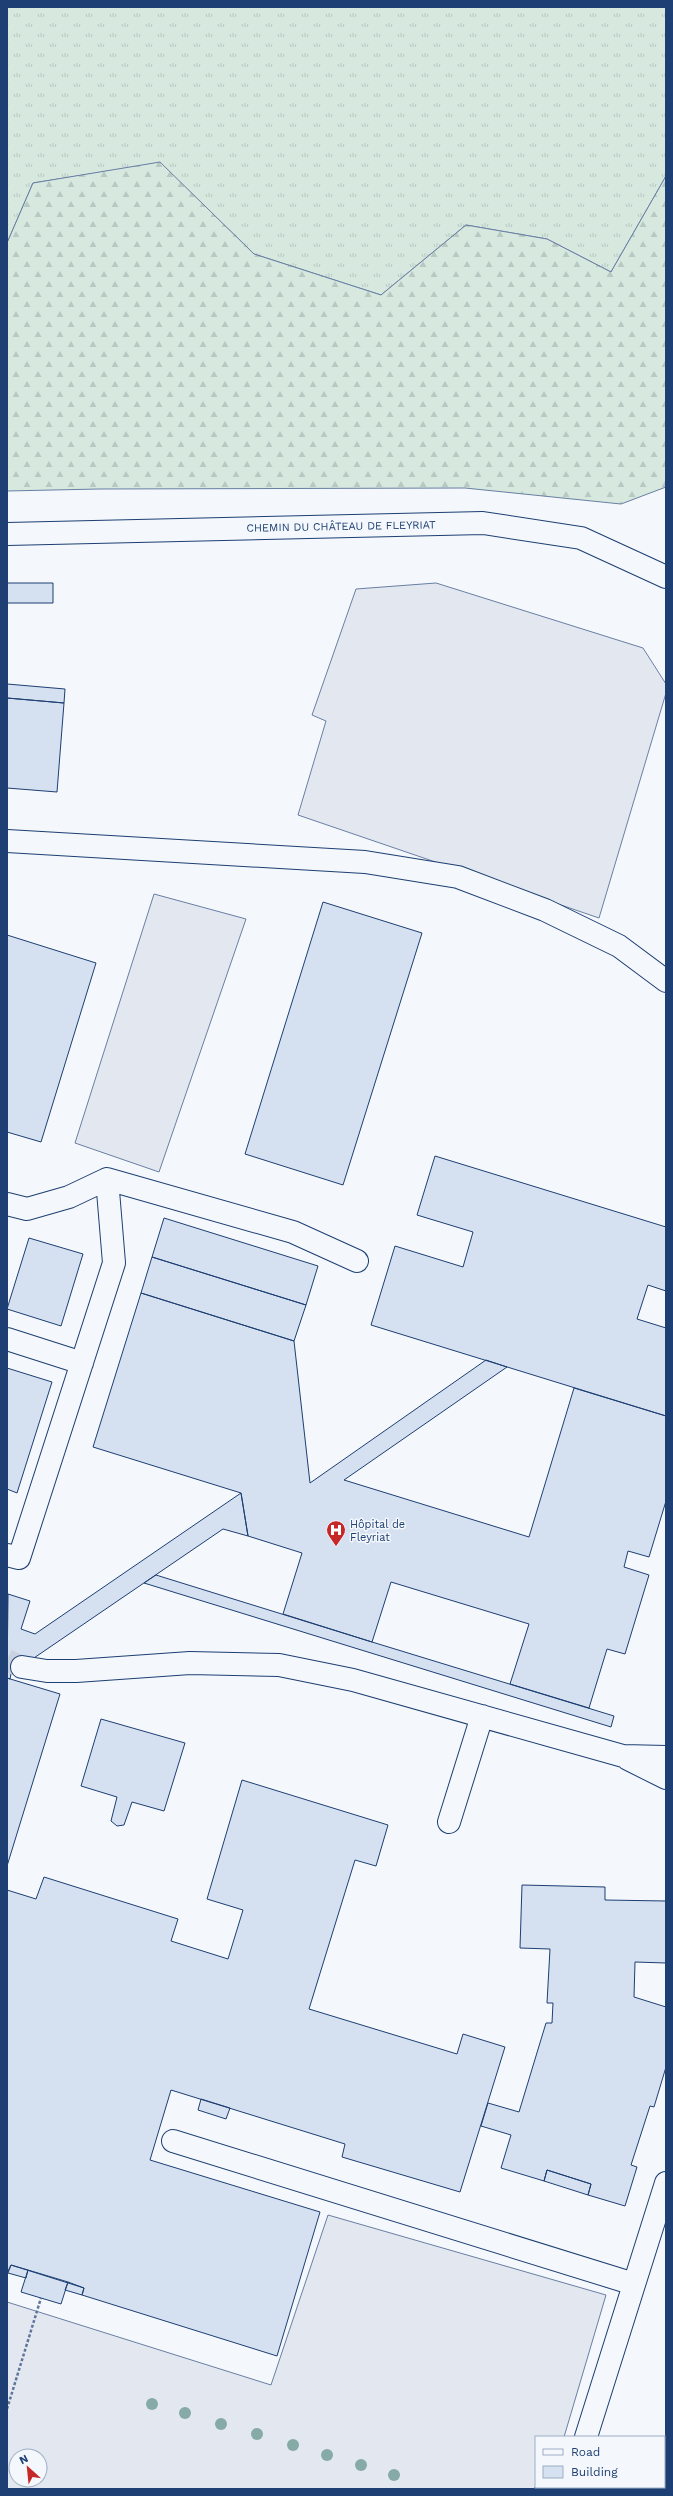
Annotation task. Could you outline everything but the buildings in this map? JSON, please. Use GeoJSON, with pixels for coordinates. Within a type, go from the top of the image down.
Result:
{"type":"FeatureCollection","features":[{"type":"Feature","properties":{"kind":"street","name":"CHEMIN DU CHÂTEAU DE FLEYRIAT"},"geometry":{"type":"LineString","coordinates":[[7,534],[483,523],[581,538],[666,577]]}},
{"type":"Feature","properties":{"kind":"street"},"geometry":{"type":"LineString","coordinates":[[7,841],[365,862],[458,877],[545,910],[619,946],[666,981]]}},
{"type":"Feature","properties":{"kind":"street"},"geometry":{"type":"LineString","coordinates":[[7,1555],[19,1558],[114,1263],[107,1179]]}},
{"type":"Feature","properties":{"kind":"street"},"geometry":{"type":"LineString","coordinates":[[7,1204],[27,1210],[69,1197],[107,1179],[293,1232],[357,1261]]}},
{"type":"Feature","properties":{"kind":"street"},"geometry":{"type":"LineString","coordinates":[[7,1339],[82,1363]]}},
{"type":"Feature","properties":{"kind":"street"},"geometry":{"type":"LineString","coordinates":[[22,1667],[47,1671],[76,1671],[190,1663],[280,1665],[353,1680],[623,1756],[666,1778]]}},
{"type":"Feature","properties":{"kind":"street"},"geometry":{"type":"LineString","coordinates":[[449,1822],[482,1716]]}},
{"type":"Feature","properties":{"kind":"street"},"geometry":{"type":"LineString","coordinates":[[623,1756],[666,1757]]}},
{"type":"Feature","properties":{"kind":"street"},"geometry":{"type":"LineString","coordinates":[[173,2142],[634,2284]]}},
{"type":"Feature","properties":{"kind":"street"},"geometry":{"type":"LineString","coordinates":[[586,2436],[666,2182]]}},
{"type":"Feature","properties":{"kind":"path"},"geometry":{"type":"LineString","coordinates":[[7,2409],[41,2298]]}},
{"type":"Feature","properties":{"kind":"green space"},"geometry":{"type":"Polygon","coordinates":[[[7,7],[666,7],[666,176],[611,272],[547,239],[466,225],[381,295],[254,254],[160,163],[33,183],[7,243],[7,7]]]}},
{"type":"Feature","properties":{"kind":"green space"},"geometry":{"type":"Polygon","coordinates":[[[160,162],[254,254],[381,295],[466,225],[547,239],[611,272],[666,176],[666,487],[621,504],[465,488],[99,489],[7,491],[7,243],[33,183],[160,162]]]}},
{"type":"Feature","properties":{"kind":"shaded area"},"geometry":{"type":"Polygon","coordinates":[[[436,583],[643,648],[666,684],[666,693],[599,918],[298,815],[326,721],[312,715],[356,589],[436,583]]]}},
{"type":"Feature","properties":{"kind":"shaded area"},"geometry":{"type":"Polygon","coordinates":[[[154,894],[246,919],[159,1172],[75,1143],[154,894]]]}},
{"type":"Feature","properties":{"kind":"shaded area"},"geometry":{"type":"Polygon","coordinates":[[[328,2215],[606,2295],[564,2436],[535,2436],[535,2487],[533,2489],[7,2489],[7,2302],[271,2385],[328,2215]]]}},
{"type":"Feature","properties":{"kind":"tunnel"},"geometry":{"type":"LineString","coordinates":[[7,1660],[22,1667]]}},
{"type":"Feature","properties":{"kind":"place","name":"Hôpital de Fleyriat"},"geometry":{"type":"Point","coordinates":[336,1547]}}]}
